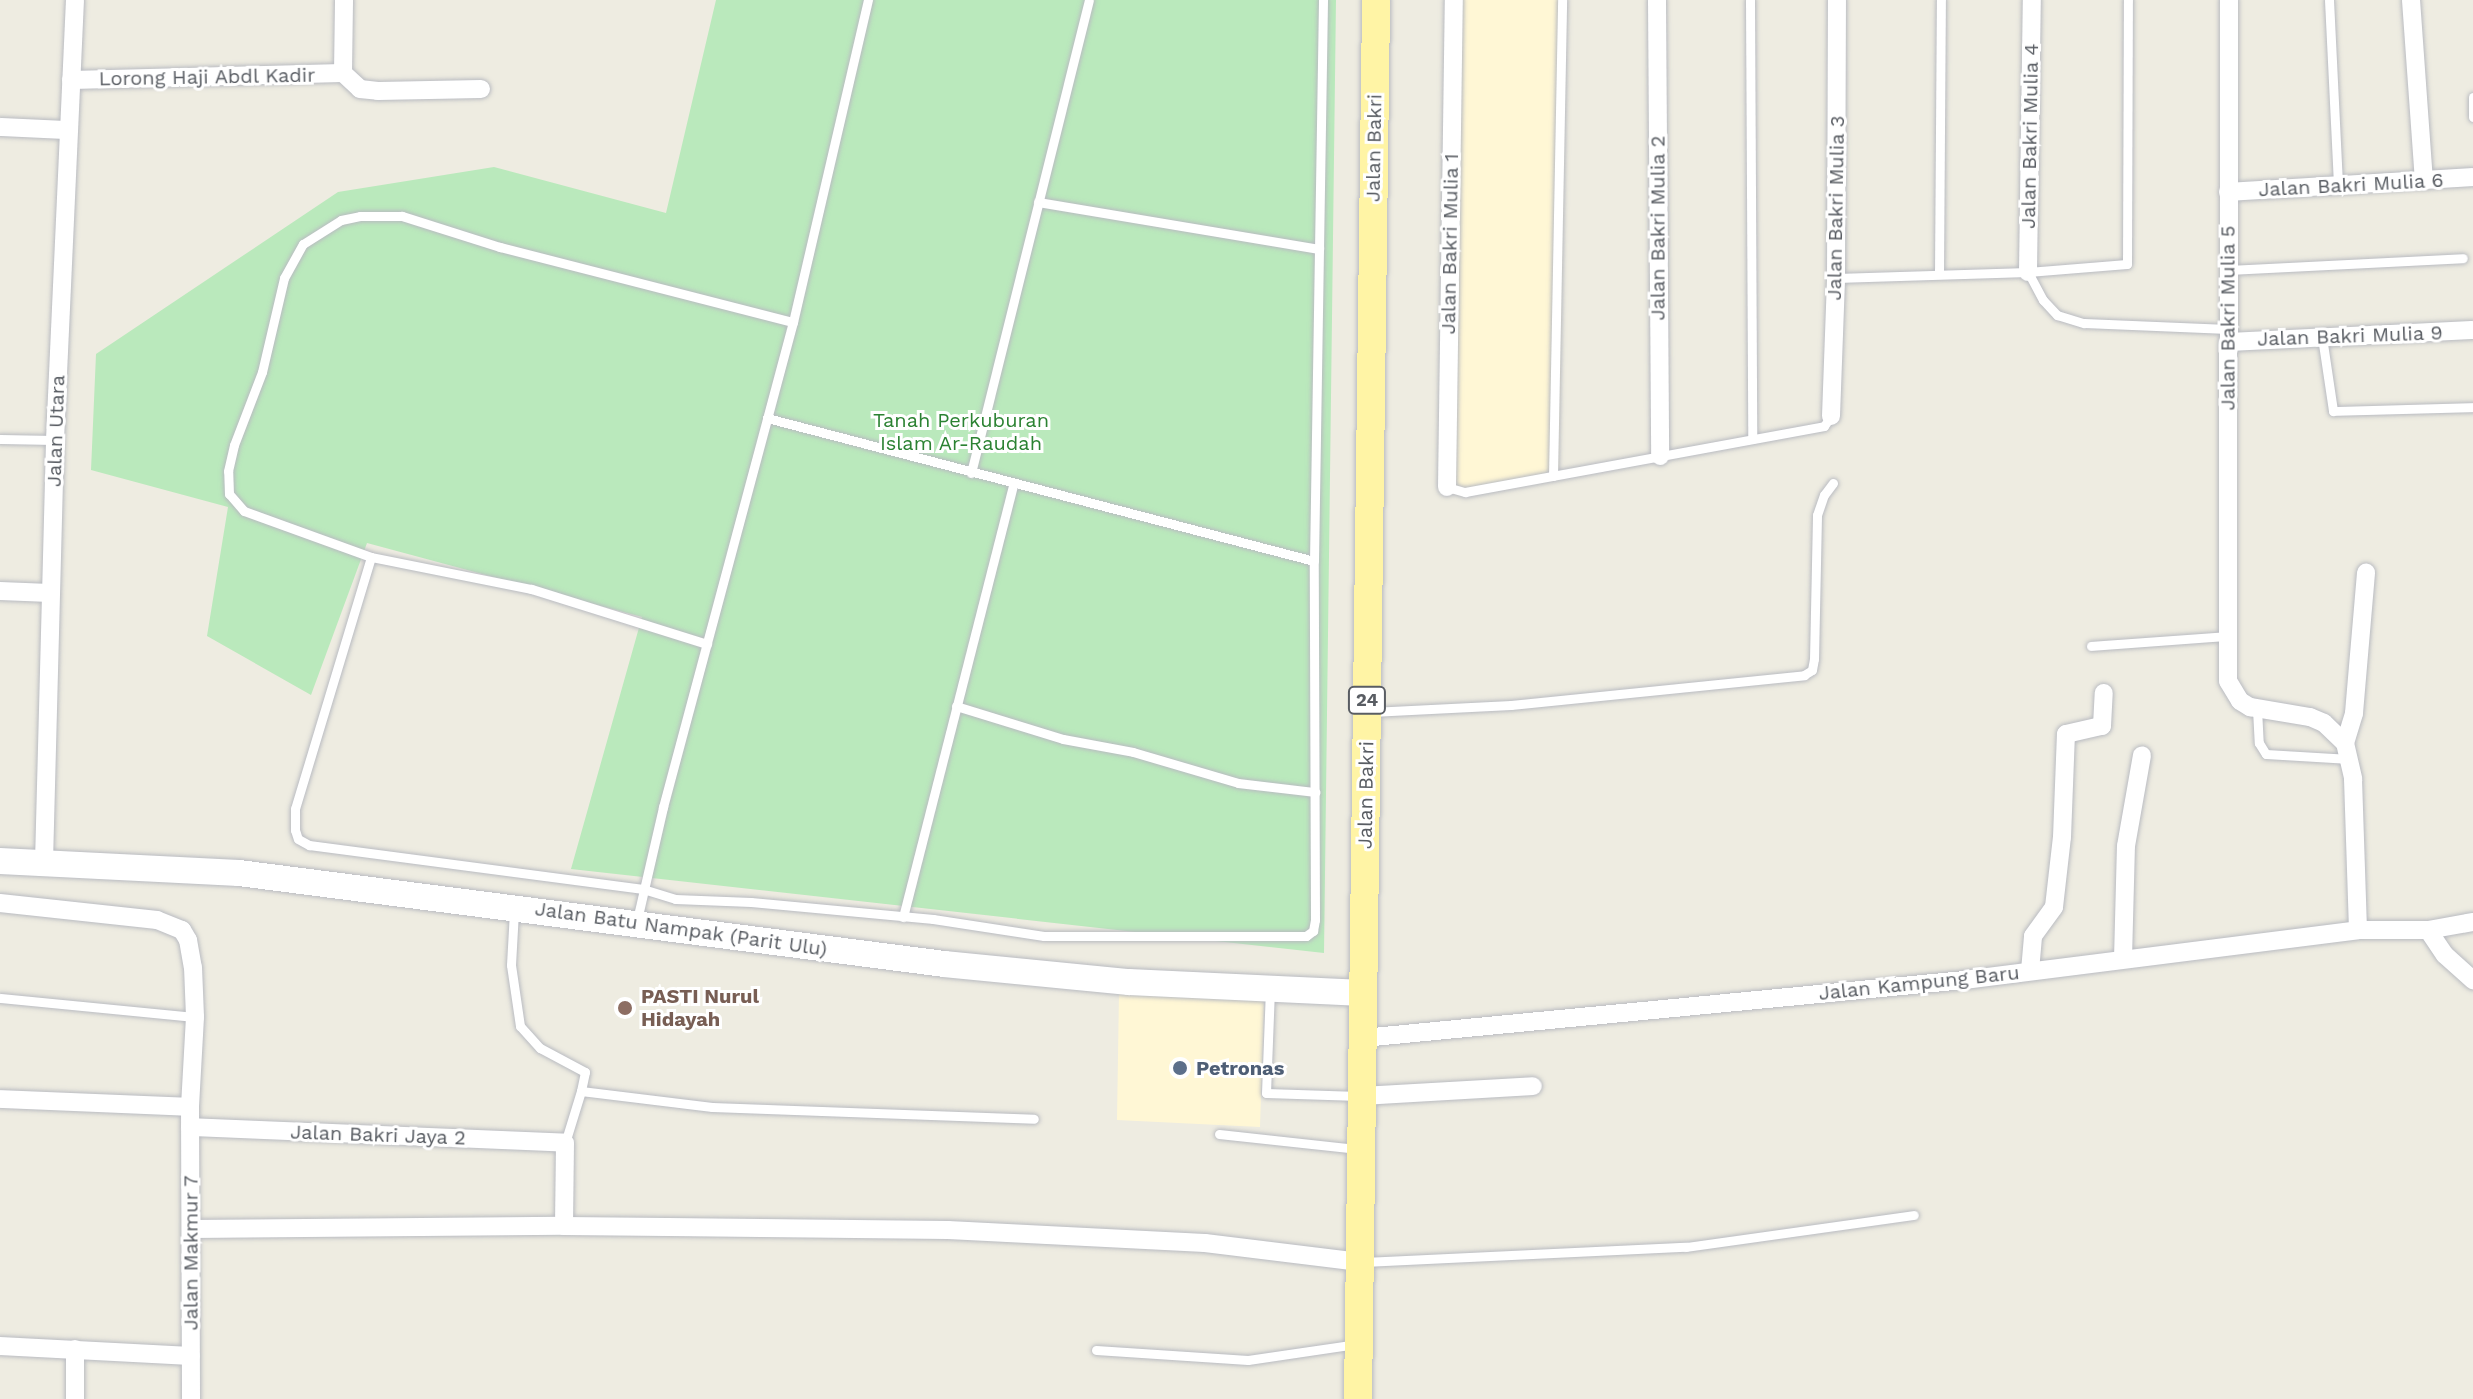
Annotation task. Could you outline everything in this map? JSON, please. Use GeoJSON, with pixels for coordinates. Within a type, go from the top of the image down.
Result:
{"type":"FeatureCollection","features":[{"type":"Feature","properties":{"kind":"main road","name":"Jalan Bakri"},"geometry":{"type":"LineString","coordinates":[[1358,1399],[1376,0]]}},
{"type":"Feature","properties":{"kind":"street","name":"Jalan Utara"},"geometry":{"type":"LineString","coordinates":[[44,862],[55,440],[75,0]]}},
{"type":"Feature","properties":{"kind":"street"},"geometry":{"type":"LineString","coordinates":[[344,0],[343,73],[360,89],[481,89]]}},
{"type":"Feature","properties":{"kind":"street","name":"Jalan Bakri Mulia 1"},"geometry":{"type":"LineString","coordinates":[[1447,487],[1454,0]]}},
{"type":"Feature","properties":{"kind":"street","name":"Jalan Bakri Mulia 2"},"geometry":{"type":"LineString","coordinates":[[1657,0],[1660,456]]}},
{"type":"Feature","properties":{"kind":"street","name":"Jalan Bakri Mulia 3"},"geometry":{"type":"LineString","coordinates":[[1831,416],[1836,278],[1837,0]]}},
{"type":"Feature","properties":{"kind":"street","name":"Jalan Bakri Mulia 4"},"geometry":{"type":"LineString","coordinates":[[2028,272],[2032,0]]}},
{"type":"Feature","properties":{"kind":"street","name":"Jalan Bakri Mulia 5"},"geometry":{"type":"LineString","coordinates":[[2229,0],[2228,681],[2240,701],[2257,709]]}},
{"type":"Feature","properties":{"kind":"street"},"geometry":{"type":"LineString","coordinates":[[2411,0],[2424,181]]}},
{"type":"Feature","properties":{"kind":"street","name":"Lorong Haji Abdl Kadir"},"geometry":{"type":"LineString","coordinates":[[71,80],[343,73]]}},
{"type":"Feature","properties":{"kind":"street"},"geometry":{"type":"LineString","coordinates":[[0,127],[67,130]]}},
{"type":"Feature","properties":{"kind":"street","name":"Jalan Bakri Mulia 6"},"geometry":{"type":"LineString","coordinates":[[2228,192],[2473,177]]}},
{"type":"Feature","properties":{"kind":"street","name":"Jalan Bakri Mulia 9"},"geometry":{"type":"LineString","coordinates":[[2228,335],[2322,337],[2473,330]]}},
{"type":"Feature","properties":{"kind":"street"},"geometry":{"type":"LineString","coordinates":[[2358,930],[2348,751],[2366,573]]}},
{"type":"Feature","properties":{"kind":"street"},"geometry":{"type":"LineString","coordinates":[[0,591],[50,593]]}},
{"type":"Feature","properties":{"kind":"street"},"geometry":{"type":"LineString","coordinates":[[2030,971],[2033,936],[2054,907],[2062,837],[2066,734],[2102,726],[2104,693]]}},
{"type":"Feature","properties":{"kind":"street"},"geometry":{"type":"LineString","coordinates":[[2257,709],[2310,717],[2324,723],[2348,751]]}},
{"type":"Feature","properties":{"kind":"street"},"geometry":{"type":"LineString","coordinates":[[2123,959],[2126,846],[2142,755]]}},
{"type":"Feature","properties":{"kind":"street","name":"Jalan Batu Nampak (Parit Ulu)"},"geometry":{"type":"LineString","coordinates":[[0,861],[239,873],[959,966],[1129,982],[1363,993]]}},
{"type":"Feature","properties":{"kind":"street","name":"Jalan Makmur 7"},"geometry":{"type":"LineString","coordinates":[[0,903],[157,920],[182,930],[188,940],[193,967],[195,1017],[190,1117],[191,1399]]}},
{"type":"Feature","properties":{"kind":"street","name":"Jalan Kampung Baru"},"geometry":{"type":"LineString","coordinates":[[1363,1038],[2030,971],[2358,930],[2428,930],[2473,922]]}},
{"type":"Feature","properties":{"kind":"street"},"geometry":{"type":"LineString","coordinates":[[2428,930],[2445,955],[2473,980]]}},
{"type":"Feature","properties":{"kind":"street"},"geometry":{"type":"LineString","coordinates":[[1362,1096],[1533,1086]]}},
{"type":"Feature","properties":{"kind":"street","name":"Jalan Bakri Jaya 2"},"geometry":{"type":"LineString","coordinates":[[0,1099],[190,1117],[565,1143]]}},
{"type":"Feature","properties":{"kind":"street"},"geometry":{"type":"LineString","coordinates":[[564,1226],[565,1143]]}},
{"type":"Feature","properties":{"kind":"street"},"geometry":{"type":"LineString","coordinates":[[191,1229],[564,1226],[948,1230],[1122,1237],[1235,1246],[1360,1262]]}},
{"type":"Feature","properties":{"kind":"street"},"geometry":{"type":"LineString","coordinates":[[0,1346],[191,1356]]}},
{"type":"Feature","properties":{"kind":"street"},"geometry":{"type":"LineString","coordinates":[[75,1349],[75,1399]]}},
{"type":"Feature","properties":{"kind":"lane"},"geometry":{"type":"LineString","coordinates":[[637,923],[643,889],[793,322],[868,0]]}},
{"type":"Feature","properties":{"kind":"lane"},"geometry":{"type":"LineString","coordinates":[[971,473],[1089,0]]}},
{"type":"Feature","properties":{"kind":"lane"},"geometry":{"type":"LineString","coordinates":[[371,557],[295,809],[298,839],[309,845],[643,889],[675,899],[751,902],[903,917],[1044,936],[1306,936],[1313,931],[1315,920],[1314,561],[1323,0]]}},
{"type":"Feature","properties":{"kind":"lane"},"geometry":{"type":"LineString","coordinates":[[1553,476],[1562,0]]}},
{"type":"Feature","properties":{"kind":"lane"},"geometry":{"type":"LineString","coordinates":[[1750,0],[1752,439]]}},
{"type":"Feature","properties":{"kind":"lane"},"geometry":{"type":"LineString","coordinates":[[1939,274],[1941,0]]}},
{"type":"Feature","properties":{"kind":"lane"},"geometry":{"type":"LineString","coordinates":[[1836,278],[2028,272],[2122,266],[2129,260],[2128,0]]}},
{"type":"Feature","properties":{"kind":"lane"},"geometry":{"type":"LineString","coordinates":[[2329,0],[2338,186]]}},
{"type":"Feature","properties":{"kind":"lane"},"geometry":{"type":"LineString","coordinates":[[2473,97],[2473,117]]}},
{"type":"Feature","properties":{"kind":"lane"},"geometry":{"type":"LineString","coordinates":[[1038,202],[1319,249]]}},
{"type":"Feature","properties":{"kind":"lane"},"geometry":{"type":"LineString","coordinates":[[707,644],[531,589],[371,557],[244,511],[229,494],[228,471],[234,445],[262,372],[284,278],[303,244],[320,230],[360,216],[402,216],[500,247],[793,322]]}},
{"type":"Feature","properties":{"kind":"lane"},"geometry":{"type":"LineString","coordinates":[[2228,270],[2463,258]]}},
{"type":"Feature","properties":{"kind":"lane"},"geometry":{"type":"LineString","coordinates":[[2028,272],[2043,300],[2057,315],[2084,323],[2228,335]]}},
{"type":"Feature","properties":{"kind":"lane"},"geometry":{"type":"LineString","coordinates":[[2322,337],[2333,411],[2473,407]]}},
{"type":"Feature","properties":{"kind":"lane"},"geometry":{"type":"LineString","coordinates":[[1447,487],[1465,492],[1824,426],[1831,416]]}},
{"type":"Feature","properties":{"kind":"lane"},"geometry":{"type":"LineString","coordinates":[[767,418],[1314,561]]}},
{"type":"Feature","properties":{"kind":"lane"},"geometry":{"type":"LineString","coordinates":[[0,439],[55,440]]}},
{"type":"Feature","properties":{"kind":"lane"},"geometry":{"type":"LineString","coordinates":[[1367,712],[1511,705],[1804,675],[1812,670],[1814,659],[1817,515],[1824,495],[1833,483]]}},
{"type":"Feature","properties":{"kind":"lane"},"geometry":{"type":"LineString","coordinates":[[903,917],[1013,484]]}},
{"type":"Feature","properties":{"kind":"lane"},"geometry":{"type":"LineString","coordinates":[[2091,646],[2228,636]]}},
{"type":"Feature","properties":{"kind":"lane"},"geometry":{"type":"LineString","coordinates":[[956,706],[1063,739],[1133,752],[1238,783],[1315,792]]}},
{"type":"Feature","properties":{"kind":"lane"},"geometry":{"type":"LineString","coordinates":[[2257,709],[2259,743],[2266,754],[2348,751]]}},
{"type":"Feature","properties":{"kind":"lane"},"geometry":{"type":"LineString","coordinates":[[514,907],[511,965],[520,1026],[540,1048],[585,1072],[565,1143]]}},
{"type":"Feature","properties":{"kind":"lane"},"geometry":{"type":"LineString","coordinates":[[1271,989],[1266,1093],[1362,1096]]}},
{"type":"Feature","properties":{"kind":"lane"},"geometry":{"type":"LineString","coordinates":[[0,998],[195,1017]]}},
{"type":"Feature","properties":{"kind":"lane"},"geometry":{"type":"LineString","coordinates":[[581,1091],[712,1107],[1034,1119]]}},
{"type":"Feature","properties":{"kind":"lane"},"geometry":{"type":"LineString","coordinates":[[1219,1134],[1362,1149]]}},
{"type":"Feature","properties":{"kind":"lane"},"geometry":{"type":"LineString","coordinates":[[1360,1262],[1686,1247],[1914,1215]]}},
{"type":"Feature","properties":{"kind":"lane"},"geometry":{"type":"LineString","coordinates":[[1096,1350],[1248,1360],[1359,1344]]}},
{"type":"Feature","properties":{"kind":"shaded area"},"geometry":{"type":"Polygon","coordinates":[[[1446,0],[1567,0],[1559,480],[1464,497],[1438,490],[1446,0]]]}},
{"type":"Feature","properties":{"kind":"shaded area"},"geometry":{"type":"Polygon","coordinates":[[[1119,993],[1264,1000],[1260,1127],[1117,1120],[1119,993]]]}},
{"type":"Feature","properties":{"kind":"green space","name":"Tanah Perkuburan Islam Ar-Raudah"},"geometry":{"type":"Polygon","coordinates":[[[716,0],[1336,0],[1324,953],[571,869],[642,617],[367,543],[311,695],[207,636],[228,507],[91,470],[96,354],[338,192],[494,167],[666,213],[716,0]]]}},
{"type":"Feature","properties":{"kind":"place","name":"PASTI Nurul Hidayah"},"geometry":{"type":"Point","coordinates":[625,1008]}},
{"type":"Feature","properties":{"kind":"place","name":"Petronas"},"geometry":{"type":"Point","coordinates":[1180,1068]}}]}
